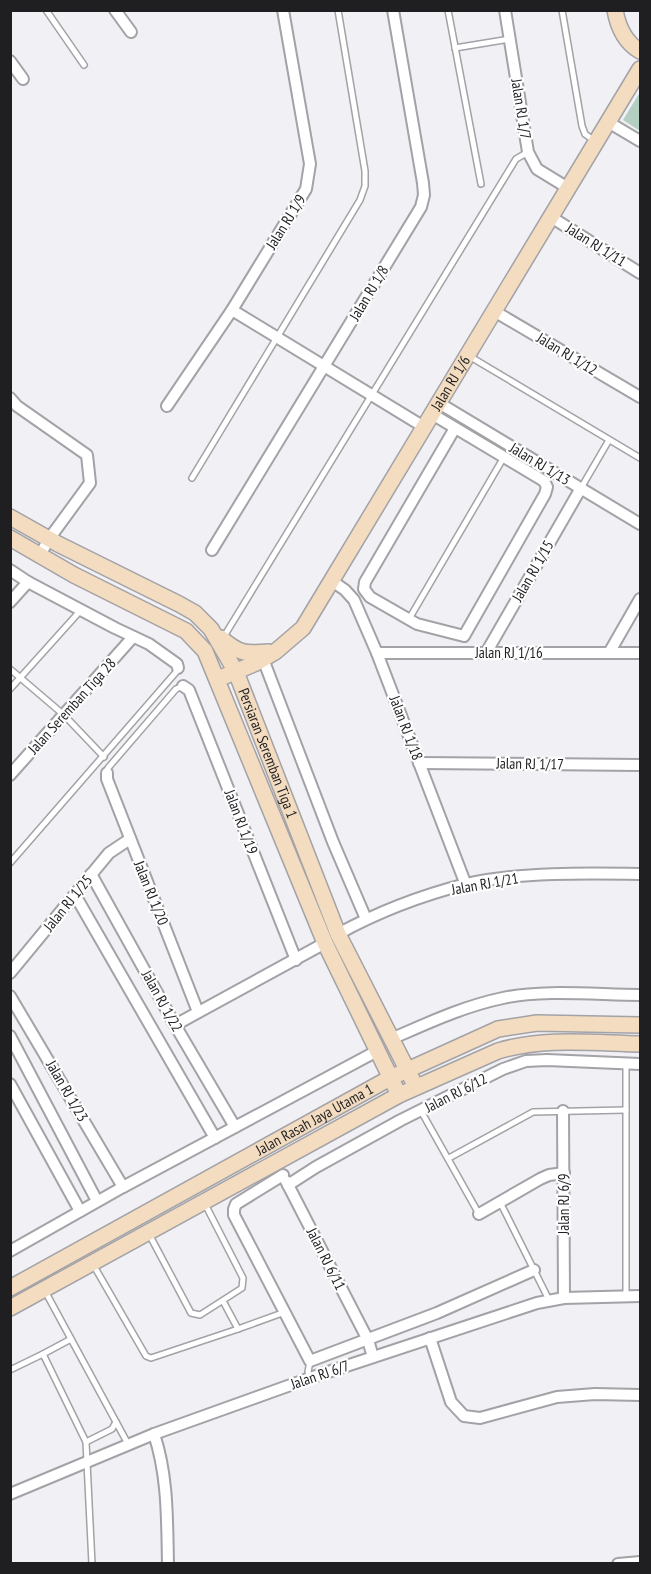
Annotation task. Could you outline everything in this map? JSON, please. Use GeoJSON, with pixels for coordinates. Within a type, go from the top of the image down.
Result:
{"type":"FeatureCollection","features":[{"type":"Feature","properties":{"kind":"main road"},"geometry":{"type":"LineString","coordinates":[[615,10],[623,34],[631,46],[640,51]]}},
{"type":"Feature","properties":{"kind":"main road","name":"Jalan RJ 1/6"},"geometry":{"type":"LineString","coordinates":[[218,679],[269,655],[303,627],[640,69]]}},
{"type":"Feature","properties":{"kind":"main road","name":"Persiaran Seremban Tiga 1"},"geometry":{"type":"LineString","coordinates":[[10,517],[195,613],[217,634],[236,672],[331,939],[391,1039],[416,1087]]}},
{"type":"Feature","properties":{"kind":"main road","name":"Persiaran Seremban Tiga 1"},"geometry":{"type":"LineString","coordinates":[[10,538],[74,575],[186,631],[205,651],[244,748],[331,939],[377,1051],[399,1095]]}},
{"type":"Feature","properties":{"kind":"main road"},"geometry":{"type":"LineString","coordinates":[[217,634],[233,649],[248,654],[269,655]]}},
{"type":"Feature","properties":{"kind":"main road","name":"Jalan Rasah Jaya Utama 1"},"geometry":{"type":"LineString","coordinates":[[10,1288],[390,1078],[498,1029],[537,1023],[640,1025]]}},
{"type":"Feature","properties":{"kind":"main road","name":"Jalan Rasah Jaya Utama 1"},"geometry":{"type":"LineString","coordinates":[[10,1308],[204,1202],[282,1174],[399,1095],[498,1052],[515,1046],[546,1042],[640,1044]]}},
{"type":"Feature","properties":{"kind":"street"},"geometry":{"type":"LineString","coordinates":[[115,10],[131,32]]}},
{"type":"Feature","properties":{"kind":"street","name":"Jalan RJ 1/9"},"geometry":{"type":"LineString","coordinates":[[167,406],[232,310],[306,189],[310,164],[283,10]]}},
{"type":"Feature","properties":{"kind":"street","name":"Jalan RJ 1/8"},"geometry":{"type":"LineString","coordinates":[[212,550],[421,207],[424,195],[393,10]]}},
{"type":"Feature","properties":{"kind":"street","name":"Jalan RJ 1/7"},"geometry":{"type":"LineString","coordinates":[[505,10],[528,152],[537,170],[568,188]]}},
{"type":"Feature","properties":{"kind":"street"},"geometry":{"type":"LineString","coordinates":[[10,61],[23,79]]}},
{"type":"Feature","properties":{"kind":"street"},"geometry":{"type":"LineString","coordinates":[[608,122],[640,141]]}},
{"type":"Feature","properties":{"kind":"street","name":"Jalan RJ 1/11"},"geometry":{"type":"LineString","coordinates":[[551,217],[640,273]]}},
{"type":"Feature","properties":{"kind":"street"},"geometry":{"type":"LineString","coordinates":[[232,310],[424,428]]}},
{"type":"Feature","properties":{"kind":"street","name":"Jalan RJ 1/12"},"geometry":{"type":"LineString","coordinates":[[494,311],[640,398]]}},
{"type":"Feature","properties":{"kind":"street"},"geometry":{"type":"LineString","coordinates":[[10,398],[17,406],[87,455],[90,483],[40,555]]}},
{"type":"Feature","properties":{"kind":"street"},"geometry":{"type":"LineString","coordinates":[[435,408],[455,428],[544,481],[546,491],[464,636],[460,653]]}},
{"type":"Feature","properties":{"kind":"street","name":"Jalan RJ 1/13"},"geometry":{"type":"LineString","coordinates":[[435,408],[581,488],[640,524]]}},
{"type":"Feature","properties":{"kind":"street"},"geometry":{"type":"LineString","coordinates":[[455,428],[365,582],[364,589],[370,597],[409,619],[434,629],[464,636]]}},
{"type":"Feature","properties":{"kind":"street","name":"Jalan RJ 1/15"},"geometry":{"type":"LineString","coordinates":[[486,653],[581,488]]}},
{"type":"Feature","properties":{"kind":"street"},"geometry":{"type":"LineString","coordinates":[[10,570],[28,582],[149,644],[177,664],[178,668]]}},
{"type":"Feature","properties":{"kind":"street","name":"Jalan RJ 1/18"},"geometry":{"type":"LineString","coordinates":[[332,581],[349,594],[377,653],[466,885]]}},
{"type":"Feature","properties":{"kind":"street"},"geometry":{"type":"LineString","coordinates":[[10,602],[28,582]]}},
{"type":"Feature","properties":{"kind":"street"},"geometry":{"type":"LineString","coordinates":[[349,594],[364,589]]}},
{"type":"Feature","properties":{"kind":"street"},"geometry":{"type":"LineString","coordinates":[[609,653],[640,599]]}},
{"type":"Feature","properties":{"kind":"street","name":"Jalan Seremban Tiga 28"},"geometry":{"type":"LineString","coordinates":[[10,776],[134,638]]}},
{"type":"Feature","properties":{"kind":"street","name":"Jalan RJ 1/16"},"geometry":{"type":"LineString","coordinates":[[377,653],[640,653]]}},
{"type":"Feature","properties":{"kind":"street"},"geometry":{"type":"LineString","coordinates":[[269,655],[333,842],[366,919]]}},
{"type":"Feature","properties":{"kind":"street","name":"Jalan RJ 1/19"},"geometry":{"type":"LineString","coordinates":[[183,686],[189,690],[296,960]]}},
{"type":"Feature","properties":{"kind":"street","name":"Jalan RJ 1/17"},"geometry":{"type":"LineString","coordinates":[[419,763],[640,765]]}},
{"type":"Feature","properties":{"kind":"street","name":"Jalan RJ 1/20"},"geometry":{"type":"LineString","coordinates":[[107,773],[107,779],[198,1012]]}},
{"type":"Feature","properties":{"kind":"street","name":"Jalan RJ 1/25"},"geometry":{"type":"LineString","coordinates":[[10,973],[109,853],[130,839]]}},
{"type":"Feature","properties":{"kind":"street","name":"Jalan RJ 1/22"},"geometry":{"type":"LineString","coordinates":[[91,874],[235,1127]]}},
{"type":"Feature","properties":{"kind":"street","name":"Jalan RJ 1/21"},"geometry":{"type":"LineString","coordinates":[[175,1025],[296,960],[366,919],[466,885],[529,876],[640,874]]}},
{"type":"Feature","properties":{"kind":"street","name":"Jalan RJ 1/22"},"geometry":{"type":"LineString","coordinates":[[75,895],[215,1138]]}},
{"type":"Feature","properties":{"kind":"street"},"geometry":{"type":"LineString","coordinates":[[391,1039],[458,1010],[504,997],[531,994],[640,995]]}},
{"type":"Feature","properties":{"kind":"street","name":"Jalan RJ 1/23"},"geometry":{"type":"LineString","coordinates":[[10,996],[123,1186]]}},
{"type":"Feature","properties":{"kind":"street","name":"Jalan RJ 1/23"},"geometry":{"type":"LineString","coordinates":[[10,1036],[97,1202]]}},
{"type":"Feature","properties":{"kind":"street"},"geometry":{"type":"LineString","coordinates":[[10,1251],[123,1186],[377,1051]]}},
{"type":"Feature","properties":{"kind":"street","name":"Jalan RJ 6/12"},"geometry":{"type":"LineString","coordinates":[[310,1361],[234,1215],[236,1204],[282,1174],[316,1167],[503,1069],[526,1061],[640,1064]]}},
{"type":"Feature","properties":{"kind":"street"},"geometry":{"type":"LineString","coordinates":[[10,1084],[80,1211]]}},
{"type":"Feature","properties":{"kind":"street","name":"Jalan RJ 6/9"},"geometry":{"type":"LineString","coordinates":[[563,1111],[564,1298]]}},
{"type":"Feature","properties":{"kind":"street"},"geometry":{"type":"LineString","coordinates":[[479,1214],[540,1179],[564,1173]]}},
{"type":"Feature","properties":{"kind":"street","name":"Jalan RJ 6/11"},"geometry":{"type":"LineString","coordinates":[[282,1174],[368,1340],[373,1357]]}},
{"type":"Feature","properties":{"kind":"street"},"geometry":{"type":"LineString","coordinates":[[310,1361],[437,1313],[534,1270]]}},
{"type":"Feature","properties":{"kind":"street","name":"Jalan RJ 6/7"},"geometry":{"type":"LineString","coordinates":[[10,1494],[154,1434],[310,1378],[549,1300],[640,1296]]}},
{"type":"Feature","properties":{"kind":"street"},"geometry":{"type":"LineString","coordinates":[[430,1338],[451,1402],[464,1416],[480,1418],[557,1397],[595,1394],[640,1395]]}},
{"type":"Feature","properties":{"kind":"street"},"geometry":{"type":"LineString","coordinates":[[154,1434],[163,1464],[166,1485],[168,1563]]}},
{"type":"Feature","properties":{"kind":"street"},"geometry":{"type":"LineString","coordinates":[[618,1563],[640,1562]]}},
{"type":"Feature","properties":{"kind":"lane"},"geometry":{"type":"LineString","coordinates":[[46,10],[84,65]]}},
{"type":"Feature","properties":{"kind":"lane"},"geometry":{"type":"LineString","coordinates":[[192,478],[360,200],[365,186],[366,171],[338,10]]}},
{"type":"Feature","properties":{"kind":"lane"},"geometry":{"type":"LineString","coordinates":[[448,10],[481,184]]}},
{"type":"Feature","properties":{"kind":"lane"},"geometry":{"type":"LineString","coordinates":[[562,10],[582,126],[585,134],[596,142]]}},
{"type":"Feature","properties":{"kind":"lane"},"geometry":{"type":"LineString","coordinates":[[455,48],[510,39]]}},
{"type":"Feature","properties":{"kind":"lane"},"geometry":{"type":"LineString","coordinates":[[217,634],[371,396],[516,159],[528,152]]}},
{"type":"Feature","properties":{"kind":"lane"},"geometry":{"type":"LineString","coordinates":[[467,355],[640,458]]}},
{"type":"Feature","properties":{"kind":"lane"},"geometry":{"type":"LineString","coordinates":[[581,488],[609,440]]}},
{"type":"Feature","properties":{"kind":"lane"},"geometry":{"type":"LineString","coordinates":[[409,619],[504,457]]}},
{"type":"Feature","properties":{"kind":"lane"},"geometry":{"type":"LineString","coordinates":[[10,689],[81,610]]}},
{"type":"Feature","properties":{"kind":"lane"},"geometry":{"type":"LineString","coordinates":[[10,863],[13,855],[104,757],[178,668]]}},
{"type":"Feature","properties":{"kind":"lane"},"geometry":{"type":"LineString","coordinates":[[10,669],[64,715],[104,757]]}},
{"type":"Feature","properties":{"kind":"lane"},"geometry":{"type":"LineString","coordinates":[[107,773],[108,768],[176,689],[183,686]]}},
{"type":"Feature","properties":{"kind":"lane"},"geometry":{"type":"LineString","coordinates":[[626,1064],[626,1296]]}},
{"type":"Feature","properties":{"kind":"lane"},"geometry":{"type":"LineString","coordinates":[[449,1158],[526,1114],[540,1111],[626,1110]]}},
{"type":"Feature","properties":{"kind":"lane"},"geometry":{"type":"LineString","coordinates":[[421,1111],[479,1214]]}},
{"type":"Feature","properties":{"kind":"lane"},"geometry":{"type":"LineString","coordinates":[[148,1233],[191,1313],[200,1314],[242,1288],[243,1278],[204,1202]]}},
{"type":"Feature","properties":{"kind":"lane"},"geometry":{"type":"LineString","coordinates":[[500,1202],[549,1300]]}},
{"type":"Feature","properties":{"kind":"lane"},"geometry":{"type":"LineString","coordinates":[[93,1263],[146,1356],[151,1358],[285,1312]]}},
{"type":"Feature","properties":{"kind":"lane"},"geometry":{"type":"LineString","coordinates":[[44,1290],[128,1444]]}},
{"type":"Feature","properties":{"kind":"lane"},"geometry":{"type":"LineString","coordinates":[[223,1301],[238,1329]]}},
{"type":"Feature","properties":{"kind":"lane"},"geometry":{"type":"LineString","coordinates":[[10,1370],[71,1339]]}},
{"type":"Feature","properties":{"kind":"lane"},"geometry":{"type":"LineString","coordinates":[[43,1354],[86,1442],[92,1563]]}},
{"type":"Feature","properties":{"kind":"lane"},"geometry":{"type":"LineString","coordinates":[[310,1361],[308,1368],[310,1378]]}},
{"type":"Feature","properties":{"kind":"lane"},"geometry":{"type":"LineString","coordinates":[[86,1442],[112,1429],[116,1422]]}},
{"type":"Feature","properties":{"kind":"green space"},"geometry":{"type":"Polygon","coordinates":[[[640,92],[640,131],[623,120],[640,92]]]}}]}
